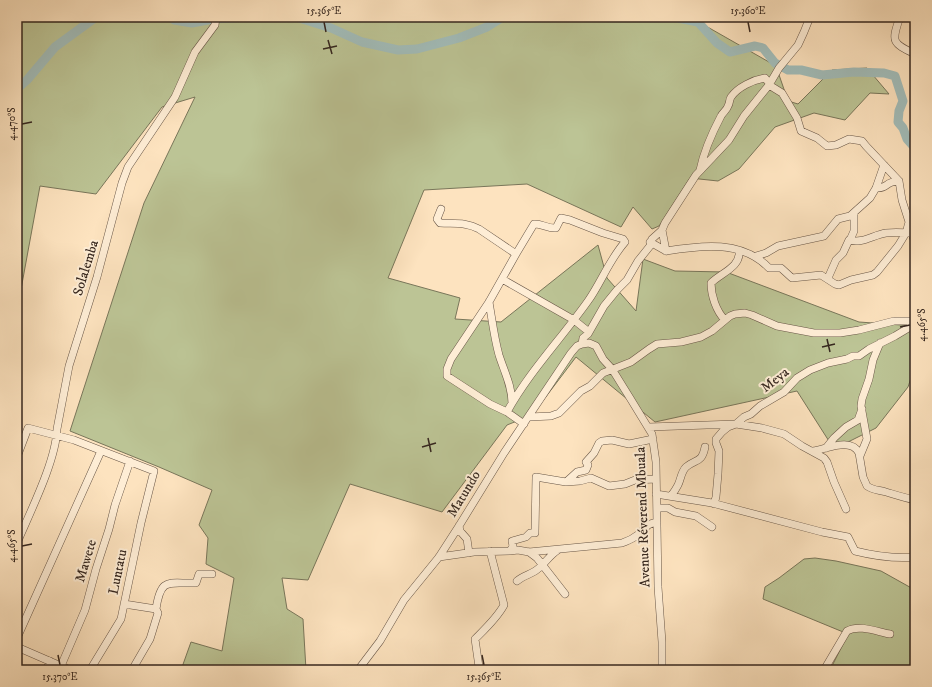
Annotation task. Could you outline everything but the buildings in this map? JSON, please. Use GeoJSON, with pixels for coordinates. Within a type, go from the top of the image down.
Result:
{"type":"FeatureCollection","features":[{"type":"Feature","properties":{"kind":"street","name":"Matundo"},"geometry":{"type":"LineString","coordinates":[[358,670],[380,641],[404,600],[438,557],[459,526],[504,453],[571,353],[577,346],[582,344],[583,338],[589,333],[604,306],[627,280],[638,261],[650,246],[652,239],[662,230],[696,175],[729,140],[744,116],[798,44],[810,17]]}},
{"type":"Feature","properties":{"kind":"street"},"geometry":{"type":"LineString","coordinates":[[900,17],[894,33],[896,42],[901,48],[915,54]]}},
{"type":"Feature","properties":{"kind":"street","name":"Solalemba"},"geometry":{"type":"LineString","coordinates":[[17,543],[49,465],[57,435],[69,366],[98,277],[122,183],[128,167],[175,97],[195,52],[215,25],[216,19]]}},
{"type":"Feature","properties":{"kind":"street"},"geometry":{"type":"LineString","coordinates":[[700,171],[706,147],[722,115],[729,105],[730,98],[745,85],[765,78],[769,84],[782,93],[797,118],[801,131],[817,138],[826,146],[849,139],[862,141],[884,165],[899,182],[911,233],[915,243]]}},
{"type":"Feature","properties":{"kind":"street"},"geometry":{"type":"LineString","coordinates":[[756,256],[766,253],[778,246],[824,236],[838,219],[850,216],[870,198],[876,188],[884,165]]}},
{"type":"Feature","properties":{"kind":"street"},"geometry":{"type":"LineString","coordinates":[[876,188],[882,188],[891,181],[899,182]]}},
{"type":"Feature","properties":{"kind":"street"},"geometry":{"type":"LineString","coordinates":[[441,209],[437,219],[440,223],[458,223],[473,226],[516,254]]}},
{"type":"Feature","properties":{"kind":"street"},"geometry":{"type":"LineString","coordinates":[[828,278],[836,260],[842,254],[854,231],[854,213]]}},
{"type":"Feature","properties":{"kind":"street"},"geometry":{"type":"LineString","coordinates":[[507,412],[533,372],[589,299],[625,240],[621,237],[603,233],[579,223],[561,218],[556,228],[534,224],[489,302],[450,359],[447,369],[447,376],[524,424]]}},
{"type":"Feature","properties":{"kind":"street"},"geometry":{"type":"LineString","coordinates":[[662,230],[666,251]]}},
{"type":"Feature","properties":{"kind":"street"},"geometry":{"type":"LineString","coordinates":[[850,240],[858,242],[885,233],[911,233]]}},
{"type":"Feature","properties":{"kind":"street"},"geometry":{"type":"LineString","coordinates":[[650,242],[666,251],[694,247],[731,247],[756,256],[770,268],[781,268],[792,278],[822,275],[835,284],[839,284],[873,275],[911,233]]}},
{"type":"Feature","properties":{"kind":"street"},"geometry":{"type":"LineString","coordinates":[[725,320],[718,311],[712,292],[711,283],[734,265],[738,259],[739,251]]}},
{"type":"Feature","properties":{"kind":"street"},"geometry":{"type":"LineString","coordinates":[[502,278],[574,320],[589,333]]}},
{"type":"Feature","properties":{"kind":"street"},"geometry":{"type":"LineString","coordinates":[[489,302],[496,343],[510,384],[512,403]]}},
{"type":"Feature","properties":{"kind":"street"},"geometry":{"type":"LineString","coordinates":[[529,417],[550,416],[559,413],[581,390],[590,386],[600,375],[631,362],[657,344],[680,342],[701,337],[735,314],[745,313],[784,328],[814,334],[859,330],[894,321],[915,323]]}},
{"type":"Feature","properties":{"kind":"street","name":"Meya"},"geometry":{"type":"LineString","coordinates":[[714,504],[716,497],[719,451],[716,439],[722,432],[754,412],[760,406],[784,392],[798,378],[810,370],[828,363],[847,359],[853,356],[859,356],[915,323]]}},
{"type":"Feature","properties":{"kind":"street","name":"Avenue Réverend Mbuala"},"geometry":{"type":"LineString","coordinates":[[589,333],[593,344],[612,369],[649,428],[653,439],[656,456],[658,587],[662,642],[662,670]]}},
{"type":"Feature","properties":{"kind":"street"},"geometry":{"type":"LineString","coordinates":[[860,456],[867,440],[862,409],[862,399],[869,379],[871,366],[880,343]]}},
{"type":"Feature","properties":{"kind":"street"},"geometry":{"type":"LineString","coordinates":[[582,344],[593,344]]}},
{"type":"Feature","properties":{"kind":"street"},"geometry":{"type":"LineString","coordinates":[[826,448],[846,427],[858,420],[862,409]]}},
{"type":"Feature","properties":{"kind":"street"},"geometry":{"type":"LineString","coordinates":[[649,428],[736,424],[780,432],[824,458],[846,509]]}},
{"type":"Feature","properties":{"kind":"street"},"geometry":{"type":"LineString","coordinates":[[17,457],[28,428],[57,435],[130,461]]}},
{"type":"Feature","properties":{"kind":"street"},"geometry":{"type":"LineString","coordinates":[[566,482],[577,472],[586,470],[588,465],[586,462],[602,441],[612,440],[629,444],[653,439]]}},
{"type":"Feature","properties":{"kind":"street"},"geometry":{"type":"LineString","coordinates":[[811,451],[842,445],[855,447],[860,456],[866,486],[871,489],[884,491],[915,500]]}},
{"type":"Feature","properties":{"kind":"street"},"geometry":{"type":"LineString","coordinates":[[671,496],[679,484],[682,473],[686,467],[700,460],[704,455],[705,447]]}},
{"type":"Feature","properties":{"kind":"street"},"geometry":{"type":"LineString","coordinates":[[17,638],[101,451]]}},
{"type":"Feature","properties":{"kind":"street","name":"Luntatu"},"geometry":{"type":"LineString","coordinates":[[90,670],[121,619],[141,523],[154,471],[130,461]]}},
{"type":"Feature","properties":{"kind":"street","name":"Mawete"},"geometry":{"type":"LineString","coordinates":[[61,666],[85,610],[109,529],[114,504],[130,461]]}},
{"type":"Feature","properties":{"kind":"street"},"geometry":{"type":"LineString","coordinates":[[510,551],[513,546],[512,541],[526,537],[530,533],[535,534],[536,477],[566,482],[580,481],[591,478],[609,486],[625,484],[635,480],[656,479]]}},
{"type":"Feature","properties":{"kind":"street"},"geometry":{"type":"LineString","coordinates":[[656,494],[714,504],[822,532],[848,537],[855,551],[871,555],[901,558],[915,557]]}},
{"type":"Feature","properties":{"kind":"street"},"geometry":{"type":"LineString","coordinates":[[657,508],[668,508],[675,512],[696,516],[712,528]]}},
{"type":"Feature","properties":{"kind":"street"},"geometry":{"type":"LineString","coordinates":[[438,557],[490,551],[518,550],[529,552],[558,550],[622,543],[629,541],[651,523],[657,522]]}},
{"type":"Feature","properties":{"kind":"street"},"geometry":{"type":"LineString","coordinates":[[459,526],[460,531],[467,539],[469,553]]}},
{"type":"Feature","properties":{"kind":"street"},"geometry":{"type":"LineString","coordinates":[[517,581],[522,576],[538,569],[554,552],[558,550]]}},
{"type":"Feature","properties":{"kind":"street"},"geometry":{"type":"LineString","coordinates":[[490,551],[504,605],[492,622],[475,639],[478,667],[483,670],[492,670]]}},
{"type":"Feature","properties":{"kind":"street"},"geometry":{"type":"LineString","coordinates":[[529,552],[537,558],[566,594]]}},
{"type":"Feature","properties":{"kind":"street"},"geometry":{"type":"LineString","coordinates":[[132,670],[150,639],[158,613],[156,609],[159,592],[166,584],[174,582],[196,582],[199,574],[212,574]]}},
{"type":"Feature","properties":{"kind":"street"},"geometry":{"type":"LineString","coordinates":[[124,604],[156,609]]}},
{"type":"Feature","properties":{"kind":"street"},"geometry":{"type":"LineString","coordinates":[[824,670],[847,631],[858,628],[890,634]]}},
{"type":"Feature","properties":{"kind":"street"},"geometry":{"type":"LineString","coordinates":[[17,647],[70,670]]}},
{"type":"Feature","properties":{"kind":"street"},"geometry":{"type":"LineString","coordinates":[[46,670],[50,661]]}},
{"type":"Feature","properties":{"kind":"green space"},"geometry":{"type":"Polygon","coordinates":[[[17,17],[690,17],[776,66],[788,101],[798,104],[832,70],[867,68],[889,94],[870,93],[845,120],[814,113],[775,127],[739,169],[718,181],[690,178],[659,226],[652,229],[633,207],[621,227],[527,184],[424,190],[388,278],[460,298],[455,319],[501,322],[598,245],[607,278],[636,311],[643,259],[675,271],[726,272],[859,322],[915,326],[915,366],[908,387],[876,428],[834,449],[797,391],[655,422],[576,357],[532,415],[507,425],[442,512],[350,484],[308,580],[282,578],[287,609],[303,619],[306,670],[181,670],[191,642],[222,651],[234,578],[206,564],[208,538],[199,525],[212,490],[70,431],[144,203],[195,97],[162,107],[96,194],[40,186],[17,311],[17,17]]]}},
{"type":"Feature","properties":{"kind":"green space"},"geometry":{"type":"Polygon","coordinates":[[[815,558],[881,571],[915,590],[915,670],[830,670],[848,634],[763,599],[765,587],[804,559],[815,558]]]}},
{"type":"Feature","properties":{"kind":"waterway"},"geometry":{"type":"LineString","coordinates":[[17,89],[27,80],[55,47],[96,17]]}},
{"type":"Feature","properties":{"kind":"waterway"},"geometry":{"type":"LineString","coordinates":[[170,17],[174,20],[192,23],[213,19],[248,17]]}},
{"type":"Feature","properties":{"kind":"waterway"},"geometry":{"type":"LineString","coordinates":[[296,17],[331,28],[362,42],[398,50],[417,49],[459,38],[487,27],[503,17]]}},
{"type":"Feature","properties":{"kind":"waterway"},"geometry":{"type":"LineString","coordinates":[[673,17],[698,22],[717,43],[730,52],[755,46],[763,48],[775,63],[788,70],[801,70],[822,75],[854,72],[884,73],[895,76],[903,101],[899,111],[898,122],[903,128],[907,139],[915,148]]}}]}
